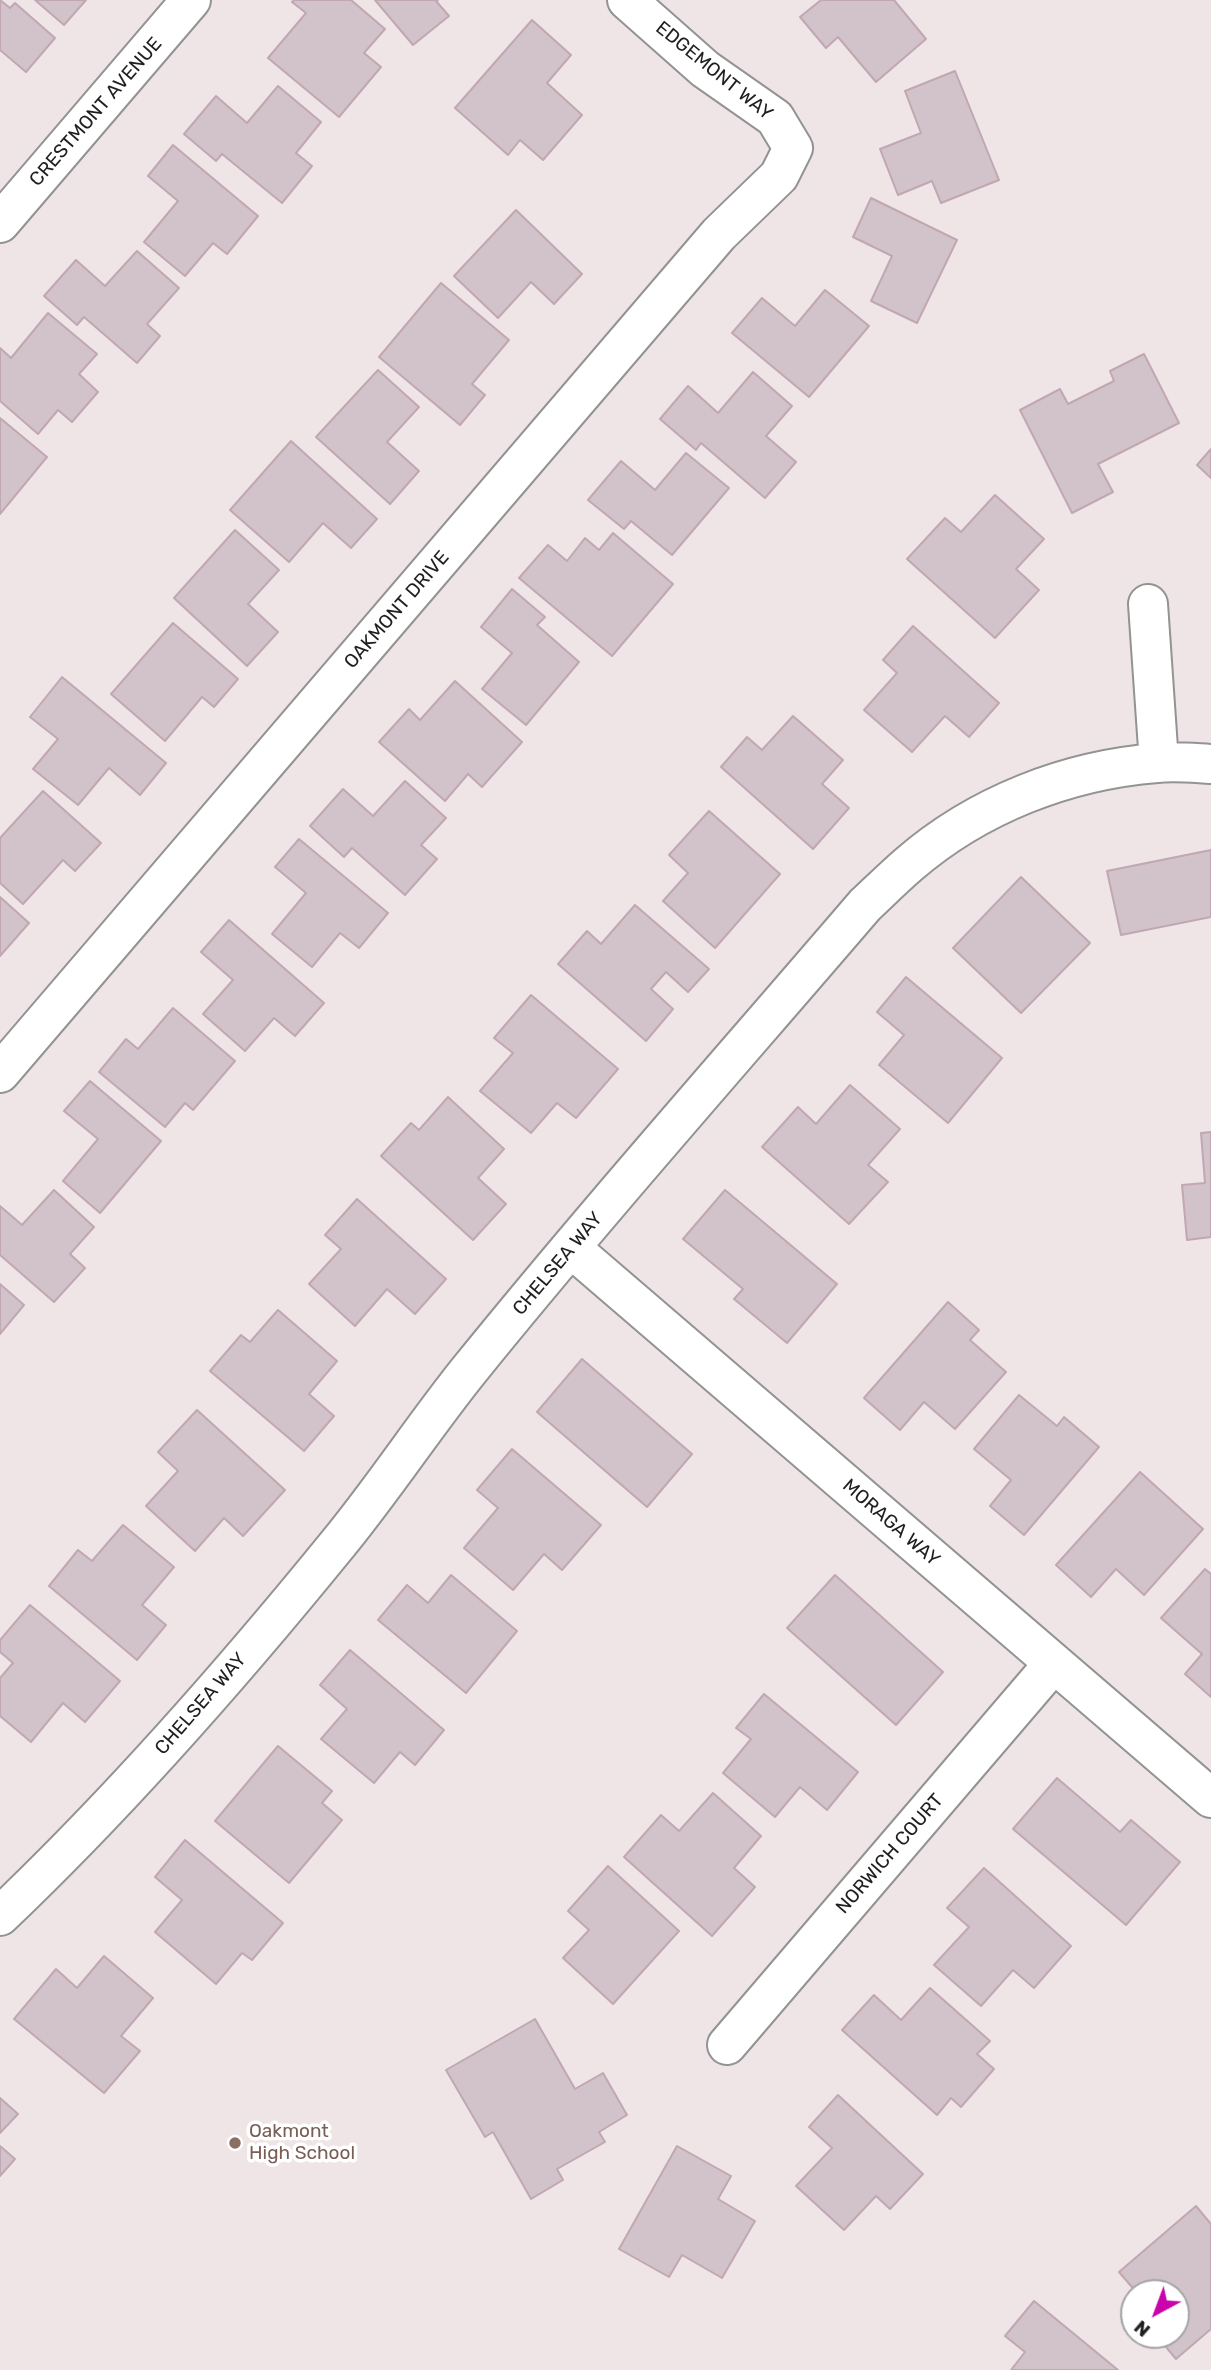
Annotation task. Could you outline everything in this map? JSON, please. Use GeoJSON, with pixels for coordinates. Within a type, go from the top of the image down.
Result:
{"type":"FeatureCollection","features":[{"type":"Feature","properties":{"kind":"street","name":"CRESTMONT AVENUE"},"geometry":{"type":"LineString","coordinates":[[0,223],[191,0]]}},
{"type":"Feature","properties":{"kind":"street","name":"EDGEMONT WAY"},"geometry":{"type":"LineString","coordinates":[[627,0],[705,69],[775,118],[793,148]]}},
{"type":"Feature","properties":{"kind":"street","name":"OAKMONT DRIVE"},"geometry":{"type":"LineString","coordinates":[[0,1073],[719,234],[779,176],[793,148]]}},
{"type":"Feature","properties":{"kind":"street"},"geometry":{"type":"LineString","coordinates":[[1148,604],[1159,763]]}},
{"type":"Feature","properties":{"kind":"street","name":"CHELSEA WAY"},"geometry":{"type":"LineString","coordinates":[[0,1916],[57,1862],[116,1800],[279,1614],[390,1477],[441,1405],[571,1248],[865,905],[909,863],[956,830],[1010,799],[1091,772],[1159,763],[1211,764]]}},
{"type":"Feature","properties":{"kind":"street","name":"MORAGA WAY"},"geometry":{"type":"LineString","coordinates":[[571,1248],[1211,1798]]}},
{"type":"Feature","properties":{"kind":"street","name":"NORWICH COURT"},"geometry":{"type":"LineString","coordinates":[[727,2045],[1054,1663]]}},
{"type":"Feature","properties":{"kind":"building"},"geometry":{"type":"Polygon","coordinates":[[[0,0],[10,8],[15,3],[55,38],[26,72],[0,50],[0,0]]]}},
{"type":"Feature","properties":{"kind":"building"},"geometry":{"type":"Polygon","coordinates":[[[35,0],[86,0],[64,25],[35,0]]]}},
{"type":"Feature","properties":{"kind":"building"},"geometry":{"type":"Polygon","coordinates":[[[351,0],[385,29],[364,53],[381,67],[339,117],[268,58],[306,13],[292,2],[351,0]]]}},
{"type":"Feature","properties":{"kind":"building"},"geometry":{"type":"Polygon","coordinates":[[[375,0],[438,0],[436,1],[449,16],[413,45],[375,0]]]}},
{"type":"Feature","properties":{"kind":"building"},"geometry":{"type":"Polygon","coordinates":[[[821,0],[894,0],[926,39],[876,82],[838,37],[826,48],[800,17],[821,0]]]}},
{"type":"Feature","properties":{"kind":"building"},"geometry":{"type":"Polygon","coordinates":[[[532,20],[571,55],[547,83],[582,115],[543,160],[520,140],[508,155],[455,108],[532,20]]]}},
{"type":"Feature","properties":{"kind":"building"},"geometry":{"type":"Polygon","coordinates":[[[955,71],[999,180],[941,203],[932,181],[898,195],[880,149],[921,133],[905,91],[955,71]]]}},
{"type":"Feature","properties":{"kind":"building"},"geometry":{"type":"Polygon","coordinates":[[[278,86],[321,122],[296,153],[312,166],[282,203],[222,154],[216,161],[184,134],[216,96],[247,123],[278,86]]]}},
{"type":"Feature","properties":{"kind":"building"},"geometry":{"type":"Polygon","coordinates":[[[173,145],[258,216],[227,254],[213,243],[185,276],[144,242],[178,201],[148,176],[173,145]]]}},
{"type":"Feature","properties":{"kind":"building"},"geometry":{"type":"Polygon","coordinates":[[[871,198],[957,240],[917,323],[871,301],[892,256],[853,237],[871,198]]]}},
{"type":"Feature","properties":{"kind":"building"},"geometry":{"type":"Polygon","coordinates":[[[516,210],[582,274],[554,304],[531,282],[498,318],[454,276],[516,210]]]}},
{"type":"Feature","properties":{"kind":"building"},"geometry":{"type":"Polygon","coordinates":[[[137,251],[179,288],[147,324],[160,336],[137,363],[84,317],[77,325],[44,296],[76,260],[105,286],[137,251]]]}},
{"type":"Feature","properties":{"kind":"building"},"geometry":{"type":"Polygon","coordinates":[[[441,283],[509,340],[472,384],[485,395],[460,425],[379,357],[441,283]]]}},
{"type":"Feature","properties":{"kind":"building"},"geometry":{"type":"Polygon","coordinates":[[[825,290],[869,326],[809,397],[732,333],[762,298],[795,326],[825,290]]]}},
{"type":"Feature","properties":{"kind":"building"},"geometry":{"type":"Polygon","coordinates":[[[48,313],[97,354],[79,374],[98,392],[72,422],[58,410],[38,434],[0,401],[0,348],[11,358],[48,313]]]}},
{"type":"Feature","properties":{"kind":"building"},"geometry":{"type":"Polygon","coordinates":[[[1144,354],[1179,423],[1098,464],[1113,492],[1072,513],[1020,410],[1060,389],[1068,404],[1114,381],[1110,371],[1144,354]]]}},
{"type":"Feature","properties":{"kind":"building"},"geometry":{"type":"Polygon","coordinates":[[[378,370],[419,407],[387,442],[419,471],[390,504],[316,437],[378,370]]]}},
{"type":"Feature","properties":{"kind":"building"},"geometry":{"type":"Polygon","coordinates":[[[753,372],[792,406],[766,436],[796,462],[765,498],[701,443],[696,450],[660,419],[688,386],[718,413],[753,372]]]}},
{"type":"Feature","properties":{"kind":"building"},"geometry":{"type":"Polygon","coordinates":[[[0,418],[47,457],[0,514],[0,418]]]}},
{"type":"Feature","properties":{"kind":"building"},"geometry":{"type":"Polygon","coordinates":[[[291,441],[377,519],[351,548],[323,523],[289,562],[230,510],[291,441]]]}},
{"type":"Feature","properties":{"kind":"building"},"geometry":{"type":"Polygon","coordinates":[[[1211,449],[1211,478],[1197,465],[1211,449]]]}},
{"type":"Feature","properties":{"kind":"building"},"geometry":{"type":"Polygon","coordinates":[[[686,453],[729,488],[672,555],[631,521],[624,529],[588,500],[621,461],[655,490],[686,453]]]}},
{"type":"Feature","properties":{"kind":"building"},"geometry":{"type":"Polygon","coordinates":[[[995,495],[1044,539],[1016,569],[1039,590],[995,638],[907,559],[945,518],[961,532],[995,495]]]}},
{"type":"Feature","properties":{"kind":"building"},"geometry":{"type":"Polygon","coordinates":[[[235,530],[279,570],[248,604],[278,632],[247,666],[174,598],[235,530]]]}},
{"type":"Feature","properties":{"kind":"building"},"geometry":{"type":"Polygon","coordinates":[[[613,533],[673,584],[612,656],[519,578],[548,545],[567,561],[585,538],[599,550],[613,533]]]}},
{"type":"Feature","properties":{"kind":"building"},"geometry":{"type":"Polygon","coordinates":[[[512,589],[545,617],[537,625],[579,662],[526,725],[482,689],[512,653],[481,627],[512,589]]]}},
{"type":"Feature","properties":{"kind":"building"},"geometry":{"type":"Polygon","coordinates":[[[173,623],[238,679],[214,707],[202,697],[165,741],[111,694],[173,623]]]}},
{"type":"Feature","properties":{"kind":"building"},"geometry":{"type":"Polygon","coordinates":[[[913,626],[999,703],[969,737],[945,716],[912,752],[864,710],[897,673],[883,660],[913,626]]]}},
{"type":"Feature","properties":{"kind":"building"},"geometry":{"type":"Polygon","coordinates":[[[62,677],[166,763],[140,795],[109,768],[78,805],[33,769],[58,739],[30,717],[62,677]]]}},
{"type":"Feature","properties":{"kind":"building"},"geometry":{"type":"Polygon","coordinates":[[[455,681],[522,742],[482,787],[468,774],[445,801],[379,742],[409,709],[420,720],[455,681]]]}},
{"type":"Feature","properties":{"kind":"building"},"geometry":{"type":"Polygon","coordinates":[[[793,716],[843,760],[822,784],[849,808],[813,849],[721,767],[747,737],[762,750],[793,716]]]}},
{"type":"Feature","properties":{"kind":"building"},"geometry":{"type":"Polygon","coordinates":[[[405,781],[446,818],[421,845],[437,859],[405,895],[352,848],[344,857],[310,826],[343,789],[373,816],[405,781]]]}},
{"type":"Feature","properties":{"kind":"building"},"geometry":{"type":"Polygon","coordinates":[[[43,791],[101,843],[75,871],[63,860],[23,904],[0,883],[0,838],[43,791]]]}},
{"type":"Feature","properties":{"kind":"building"},"geometry":{"type":"Polygon","coordinates":[[[709,811],[780,874],[715,948],[663,901],[688,873],[669,855],[709,811]]]}},
{"type":"Feature","properties":{"kind":"building"},"geometry":{"type":"Polygon","coordinates":[[[299,839],[388,913],[359,948],[340,933],[312,967],[272,934],[306,893],[275,867],[299,839]]]}},
{"type":"Feature","properties":{"kind":"building"},"geometry":{"type":"Polygon","coordinates":[[[1211,850],[1211,917],[1121,935],[1107,871],[1211,850]]]}},
{"type":"Feature","properties":{"kind":"building"},"geometry":{"type":"Polygon","coordinates":[[[1021,877],[1090,943],[1021,1013],[953,948],[1021,877]]]}},
{"type":"Feature","properties":{"kind":"building"},"geometry":{"type":"Polygon","coordinates":[[[0,897],[29,923],[0,956],[0,897]]]}},
{"type":"Feature","properties":{"kind":"building"},"geometry":{"type":"Polygon","coordinates":[[[635,905],[709,969],[688,992],[666,972],[651,989],[673,1009],[646,1041],[558,964],[587,931],[601,944],[635,905]]]}},
{"type":"Feature","properties":{"kind":"building"},"geometry":{"type":"Polygon","coordinates":[[[229,920],[324,1003],[295,1036],[274,1018],[245,1051],[203,1014],[233,980],[201,952],[229,920]]]}},
{"type":"Feature","properties":{"kind":"building"},"geometry":{"type":"Polygon","coordinates":[[[906,977],[1002,1058],[948,1123],[879,1065],[904,1035],[877,1012],[906,977]]]}},
{"type":"Feature","properties":{"kind":"building"},"geometry":{"type":"Polygon","coordinates":[[[531,995],[618,1069],[576,1118],[557,1103],[531,1133],[480,1091],[513,1053],[494,1038],[531,995]]]}},
{"type":"Feature","properties":{"kind":"building"},"geometry":{"type":"Polygon","coordinates":[[[173,1008],[235,1061],[193,1110],[185,1103],[165,1127],[99,1072],[126,1039],[138,1049],[173,1008]]]}},
{"type":"Feature","properties":{"kind":"building"},"geometry":{"type":"Polygon","coordinates":[[[90,1081],[161,1141],[100,1213],[63,1181],[98,1139],[64,1111],[90,1081]]]}},
{"type":"Feature","properties":{"kind":"building"},"geometry":{"type":"Polygon","coordinates":[[[850,1085],[900,1129],[868,1165],[888,1182],[849,1224],[762,1147],[798,1107],[816,1124],[850,1085]]]}},
{"type":"Feature","properties":{"kind":"building"},"geometry":{"type":"Polygon","coordinates":[[[448,1097],[504,1149],[478,1178],[506,1204],[473,1240],[381,1156],[411,1123],[419,1130],[448,1097]]]}},
{"type":"Feature","properties":{"kind":"building"},"geometry":{"type":"Polygon","coordinates":[[[1211,1132],[1211,1237],[1187,1240],[1182,1185],[1205,1183],[1201,1133],[1211,1132]]]}},
{"type":"Feature","properties":{"kind":"building"},"geometry":{"type":"Polygon","coordinates":[[[54,1190],[94,1227],[70,1254],[85,1268],[54,1302],[0,1255],[0,1206],[22,1225],[54,1190]]]}},
{"type":"Feature","properties":{"kind":"building"},"geometry":{"type":"Polygon","coordinates":[[[725,1190],[837,1284],[787,1343],[734,1299],[743,1289],[683,1239],[725,1190]]]}},
{"type":"Feature","properties":{"kind":"building"},"geometry":{"type":"Polygon","coordinates":[[[357,1199],[446,1279],[415,1314],[387,1289],[355,1326],[309,1284],[341,1249],[325,1235],[357,1199]]]}},
{"type":"Feature","properties":{"kind":"building"},"geometry":{"type":"Polygon","coordinates":[[[0,1284],[24,1305],[0,1334],[0,1284]]]}},
{"type":"Feature","properties":{"kind":"building"},"geometry":{"type":"Polygon","coordinates":[[[948,1302],[979,1330],[970,1340],[1006,1372],[955,1429],[924,1402],[900,1430],[864,1398],[948,1302]]]}},
{"type":"Feature","properties":{"kind":"building"},"geometry":{"type":"Polygon","coordinates":[[[278,1310],[337,1361],[309,1394],[334,1416],[304,1451],[210,1371],[241,1335],[250,1342],[278,1310]]]}},
{"type":"Feature","properties":{"kind":"building"},"geometry":{"type":"Polygon","coordinates":[[[582,1359],[692,1454],[647,1507],[537,1412],[582,1359]]]}},
{"type":"Feature","properties":{"kind":"building"},"geometry":{"type":"Polygon","coordinates":[[[1019,1395],[1057,1426],[1064,1417],[1099,1447],[1024,1535],[990,1506],[1011,1480],[974,1449],[1019,1395]]]}},
{"type":"Feature","properties":{"kind":"building"},"geometry":{"type":"Polygon","coordinates":[[[197,1410],[285,1490],[243,1536],[224,1518],[195,1551],[146,1506],[178,1471],[158,1452],[197,1410]]]}},
{"type":"Feature","properties":{"kind":"building"},"geometry":{"type":"Polygon","coordinates":[[[512,1449],[601,1525],[562,1570],[544,1554],[513,1590],[464,1548],[498,1508],[477,1490],[512,1449]]]}},
{"type":"Feature","properties":{"kind":"building"},"geometry":{"type":"Polygon","coordinates":[[[1140,1472],[1203,1529],[1144,1595],[1116,1569],[1091,1597],[1056,1565],[1140,1472]]]}},
{"type":"Feature","properties":{"kind":"building"},"geometry":{"type":"Polygon","coordinates":[[[123,1525],[174,1567],[142,1605],[166,1625],[137,1660],[49,1586],[78,1550],[92,1561],[123,1525]]]}},
{"type":"Feature","properties":{"kind":"building"},"geometry":{"type":"Polygon","coordinates":[[[1205,1569],[1211,1574],[1211,1697],[1185,1674],[1202,1654],[1161,1618],[1205,1569]]]}},
{"type":"Feature","properties":{"kind":"building"},"geometry":{"type":"Polygon","coordinates":[[[451,1575],[517,1631],[466,1693],[378,1620],[407,1585],[428,1603],[451,1575]]]}},
{"type":"Feature","properties":{"kind":"building"},"geometry":{"type":"Polygon","coordinates":[[[835,1575],[943,1672],[896,1725],[787,1628],[835,1575]]]}},
{"type":"Feature","properties":{"kind":"building"},"geometry":{"type":"Polygon","coordinates":[[[30,1605],[120,1681],[85,1722],[63,1703],[31,1742],[0,1716],[0,1678],[13,1663],[0,1652],[0,1640],[30,1605]]]}},
{"type":"Feature","properties":{"kind":"building"},"geometry":{"type":"Polygon","coordinates":[[[350,1650],[444,1730],[415,1765],[400,1752],[374,1783],[321,1739],[347,1709],[320,1685],[350,1650]]]}},
{"type":"Feature","properties":{"kind":"building"},"geometry":{"type":"Polygon","coordinates":[[[764,1694],[858,1772],[827,1810],[800,1787],[775,1817],[723,1773],[751,1739],[736,1728],[764,1694]]]}},
{"type":"Feature","properties":{"kind":"building"},"geometry":{"type":"Polygon","coordinates":[[[278,1746],[332,1791],[322,1803],[342,1820],[289,1883],[215,1821],[278,1746]]]}},
{"type":"Feature","properties":{"kind":"building"},"geometry":{"type":"Polygon","coordinates":[[[1057,1778],[1120,1832],[1131,1820],[1180,1862],[1126,1925],[1013,1829],[1057,1778]]]}},
{"type":"Feature","properties":{"kind":"building"},"geometry":{"type":"Polygon","coordinates":[[[713,1793],[761,1836],[734,1868],[755,1887],[712,1936],[624,1857],[661,1815],[679,1831],[713,1793]]]}},
{"type":"Feature","properties":{"kind":"building"},"geometry":{"type":"Polygon","coordinates":[[[185,1840],[283,1923],[252,1960],[242,1953],[216,1984],[155,1932],[182,1900],[155,1877],[185,1840]]]}},
{"type":"Feature","properties":{"kind":"building"},"geometry":{"type":"Polygon","coordinates":[[[608,1866],[679,1931],[613,2004],[563,1958],[589,1930],[568,1911],[608,1866]]]}},
{"type":"Feature","properties":{"kind":"building"},"geometry":{"type":"Polygon","coordinates":[[[984,1868],[1071,1946],[1034,1988],[1013,1970],[981,2006],[934,1965],[969,1927],[947,1908],[984,1868]]]}},
{"type":"Feature","properties":{"kind":"building"},"geometry":{"type":"Polygon","coordinates":[[[104,1956],[153,1998],[121,2036],[140,2051],[104,2093],[14,2019],[56,1969],[77,1988],[104,1956]]]}},
{"type":"Feature","properties":{"kind":"building"},"geometry":{"type":"Polygon","coordinates":[[[930,1988],[990,2041],[977,2054],[994,2069],[961,2107],[951,2098],[937,2115],[842,2030],[874,1995],[901,2020],[930,1988]]]}},
{"type":"Feature","properties":{"kind":"building"},"geometry":{"type":"Polygon","coordinates":[[[535,2019],[575,2089],[603,2073],[627,2115],[599,2132],[605,2142],[557,2169],[563,2180],[531,2199],[493,2132],[485,2137],[446,2070],[535,2019]]]}},
{"type":"Feature","properties":{"kind":"building"},"geometry":{"type":"Polygon","coordinates":[[[838,2095],[923,2174],[890,2209],[876,2196],[844,2230],[796,2186],[832,2148],[809,2127],[838,2095]]]}},
{"type":"Feature","properties":{"kind":"building"},"geometry":{"type":"Polygon","coordinates":[[[0,2098],[18,2114],[0,2133],[0,2098]]]}},
{"type":"Feature","properties":{"kind":"building"},"geometry":{"type":"Polygon","coordinates":[[[0,2146],[15,2159],[0,2176],[0,2146]]]}},
{"type":"Feature","properties":{"kind":"building"},"geometry":{"type":"Polygon","coordinates":[[[677,2146],[731,2176],[718,2199],[755,2221],[722,2278],[682,2255],[669,2277],[619,2249],[677,2146]]]}},
{"type":"Feature","properties":{"kind":"building"},"geometry":{"type":"Polygon","coordinates":[[[1196,2206],[1211,2224],[1211,2329],[1190,2347],[1190,2279],[1125,2279],[1119,2272],[1196,2206]]]}},
{"type":"Feature","properties":{"kind":"building"},"geometry":{"type":"Polygon","coordinates":[[[1034,2301],[1118,2370],[1011,2370],[1025,2352],[1005,2336],[1034,2301]]]}},
{"type":"Feature","properties":{"kind":"building"},"geometry":{"type":"Polygon","coordinates":[[[1168,2349],[1188,2349],[1176,2359],[1168,2349]]]}},
{"type":"Feature","properties":{"kind":"place","name":"Oakmont High School"},"geometry":{"type":"Point","coordinates":[235,2143]}}]}
